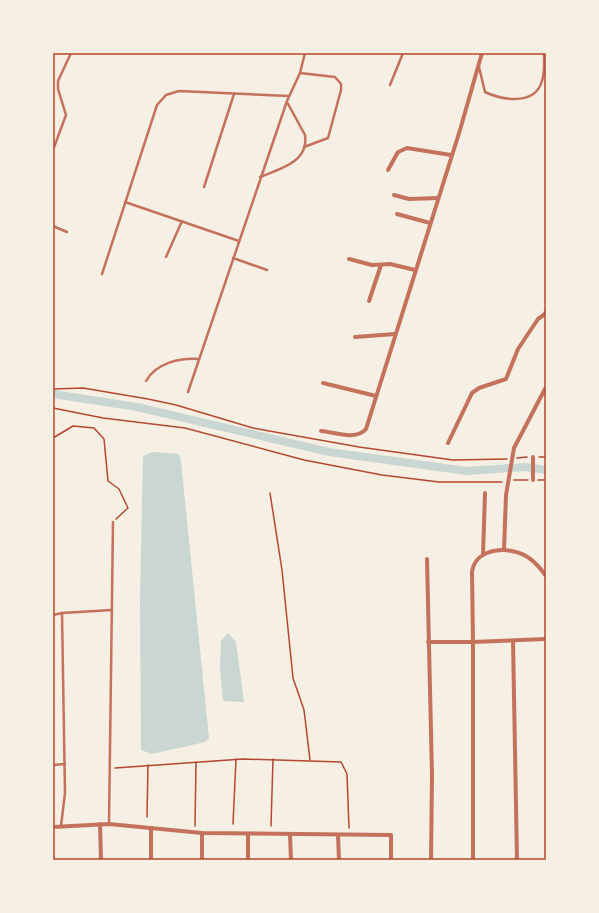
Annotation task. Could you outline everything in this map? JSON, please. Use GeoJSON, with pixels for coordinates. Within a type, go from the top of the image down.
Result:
{"type":"FeatureCollection","features":[{"type":"Feature","properties":{"kind":"street"},"geometry":{"type":"LineString","coordinates":[[321,431],[356,435],[363,433],[366,429],[460,130],[482,53]]}},
{"type":"Feature","properties":{"kind":"street"},"geometry":{"type":"LineString","coordinates":[[388,170],[398,152],[407,148],[451,155]]}},
{"type":"Feature","properties":{"kind":"street"},"geometry":{"type":"LineString","coordinates":[[394,195],[409,198],[438,198]]}},
{"type":"Feature","properties":{"kind":"street"},"geometry":{"type":"LineString","coordinates":[[397,214],[430,223]]}},
{"type":"Feature","properties":{"kind":"street"},"geometry":{"type":"LineString","coordinates":[[349,259],[365,264],[390,264],[415,270]]}},
{"type":"Feature","properties":{"kind":"street"},"geometry":{"type":"LineString","coordinates":[[369,301],[381,265]]}},
{"type":"Feature","properties":{"kind":"street"},"geometry":{"type":"LineString","coordinates":[[448,443],[469,397],[479,388],[501,382],[506,379],[518,349],[538,319],[545,314],[546,311]]}},
{"type":"Feature","properties":{"kind":"street"},"geometry":{"type":"LineString","coordinates":[[356,337],[395,334]]}},
{"type":"Feature","properties":{"kind":"street"},"geometry":{"type":"LineString","coordinates":[[323,383],[376,396]]}},
{"type":"Feature","properties":{"kind":"street"},"geometry":{"type":"LineString","coordinates":[[504,550],[506,496],[514,448],[546,387]]}},
{"type":"Feature","properties":{"kind":"street"},"geometry":{"type":"LineString","coordinates":[[533,458],[533,479]]}},
{"type":"Feature","properties":{"kind":"street"},"geometry":{"type":"LineString","coordinates":[[483,555],[485,492]]}},
{"type":"Feature","properties":{"kind":"street"},"geometry":{"type":"LineString","coordinates":[[473,860],[474,642],[472,572],[475,560],[483,555],[504,550],[521,553],[546,576]]}},
{"type":"Feature","properties":{"kind":"street"},"geometry":{"type":"LineString","coordinates":[[427,559],[432,776],[430,860]]}},
{"type":"Feature","properties":{"kind":"street"},"geometry":{"type":"LineString","coordinates":[[428,642],[546,639]]}},
{"type":"Feature","properties":{"kind":"street"},"geometry":{"type":"LineString","coordinates":[[513,641],[517,860]]}},
{"type":"Feature","properties":{"kind":"street"},"geometry":{"type":"LineString","coordinates":[[100,824],[101,860]]}},
{"type":"Feature","properties":{"kind":"street"},"geometry":{"type":"LineString","coordinates":[[53,828],[109,824],[202,833],[290,835],[391,834],[391,860]]}},
{"type":"Feature","properties":{"kind":"street"},"geometry":{"type":"LineString","coordinates":[[151,828],[151,860]]}},
{"type":"Feature","properties":{"kind":"street"},"geometry":{"type":"LineString","coordinates":[[202,833],[202,860]]}},
{"type":"Feature","properties":{"kind":"street"},"geometry":{"type":"LineString","coordinates":[[248,834],[248,860]]}},
{"type":"Feature","properties":{"kind":"street"},"geometry":{"type":"LineString","coordinates":[[290,835],[291,860]]}},
{"type":"Feature","properties":{"kind":"street"},"geometry":{"type":"LineString","coordinates":[[338,835],[339,860]]}},
{"type":"Feature","properties":{"kind":"lane"},"geometry":{"type":"LineString","coordinates":[[53,150],[66,115],[58,89],[58,81],[71,53]]}},
{"type":"Feature","properties":{"kind":"lane"},"geometry":{"type":"LineString","coordinates":[[188,392],[260,177],[287,101],[300,73],[305,53]]}},
{"type":"Feature","properties":{"kind":"lane"},"geometry":{"type":"LineString","coordinates":[[390,85],[404,53]]}},
{"type":"Feature","properties":{"kind":"lane"},"geometry":{"type":"LineString","coordinates":[[478,66],[485,92],[504,98],[522,99],[534,94],[540,87],[542,81],[544,53]]}},
{"type":"Feature","properties":{"kind":"lane"},"geometry":{"type":"LineString","coordinates":[[300,73],[335,77],[341,84],[340,97],[328,138],[304,147]]}},
{"type":"Feature","properties":{"kind":"lane"},"geometry":{"type":"LineString","coordinates":[[102,274],[157,105],[161,99],[179,91],[289,96]]}},
{"type":"Feature","properties":{"kind":"lane"},"geometry":{"type":"LineString","coordinates":[[204,187],[234,94]]}},
{"type":"Feature","properties":{"kind":"lane"},"geometry":{"type":"LineString","coordinates":[[260,177],[295,162],[302,154],[305,135],[287,101]]}},
{"type":"Feature","properties":{"kind":"lane"},"geometry":{"type":"LineString","coordinates":[[125,202],[239,241]]}},
{"type":"Feature","properties":{"kind":"lane"},"geometry":{"type":"LineString","coordinates":[[166,257],[182,221]]}},
{"type":"Feature","properties":{"kind":"lane"},"geometry":{"type":"LineString","coordinates":[[53,226],[67,232]]}},
{"type":"Feature","properties":{"kind":"lane"},"geometry":{"type":"LineString","coordinates":[[233,258],[267,270]]}},
{"type":"Feature","properties":{"kind":"lane"},"geometry":{"type":"LineString","coordinates":[[146,381],[154,370],[161,366],[178,360],[198,359]]}},
{"type":"Feature","properties":{"kind":"lane"},"geometry":{"type":"LineString","coordinates":[[109,824],[113,522]]}},
{"type":"Feature","properties":{"kind":"lane"},"geometry":{"type":"LineString","coordinates":[[53,614],[112,610]]}},
{"type":"Feature","properties":{"kind":"lane"},"geometry":{"type":"LineString","coordinates":[[61,827],[65,793],[62,613]]}},
{"type":"Feature","properties":{"kind":"lane"},"geometry":{"type":"LineString","coordinates":[[53,764],[64,764]]}},
{"type":"Feature","properties":{"kind":"path"},"geometry":{"type":"LineString","coordinates":[[53,389],[83,388],[148,399],[176,405],[253,428],[414,455],[462,460],[546,457]]}},
{"type":"Feature","properties":{"kind":"path"},"geometry":{"type":"LineString","coordinates":[[53,408],[103,418],[185,428],[304,460],[382,475],[439,482],[503,482]]}},
{"type":"Feature","properties":{"kind":"path"},"geometry":{"type":"LineString","coordinates":[[53,438],[73,426],[94,428],[104,439],[108,480],[119,489],[128,508],[113,522]]}},
{"type":"Feature","properties":{"kind":"path"},"geometry":{"type":"LineString","coordinates":[[510,481],[533,479],[546,480]]}},
{"type":"Feature","properties":{"kind":"path"},"geometry":{"type":"LineString","coordinates":[[270,493],[282,570],[293,678],[304,710],[310,760]]}},
{"type":"Feature","properties":{"kind":"path"},"geometry":{"type":"LineString","coordinates":[[109,768],[236,759],[342,762],[347,774],[349,835]]}},
{"type":"Feature","properties":{"kind":"path"},"geometry":{"type":"LineString","coordinates":[[233,824],[236,759]]}},
{"type":"Feature","properties":{"kind":"path"},"geometry":{"type":"LineString","coordinates":[[271,826],[273,759]]}},
{"type":"Feature","properties":{"kind":"path"},"geometry":{"type":"LineString","coordinates":[[195,826],[196,762]]}},
{"type":"Feature","properties":{"kind":"path"},"geometry":{"type":"LineString","coordinates":[[147,817],[148,765]]}},
{"type":"Feature","properties":{"kind":"shaded area"},"geometry":{"type":"Polygon","coordinates":[[[152,452],[179,454],[181,462],[209,738],[205,742],[152,754],[141,750],[140,599],[143,456],[152,452]]]}},
{"type":"Feature","properties":{"kind":"shaded area"},"geometry":{"type":"Polygon","coordinates":[[[228,633],[236,642],[244,702],[223,701],[220,668],[221,641],[228,633]]]}},
{"type":"Feature","properties":{"kind":"waterway"},"geometry":{"type":"LineString","coordinates":[[53,394],[137,407],[329,452],[467,471],[525,467],[546,470]]}}]}
